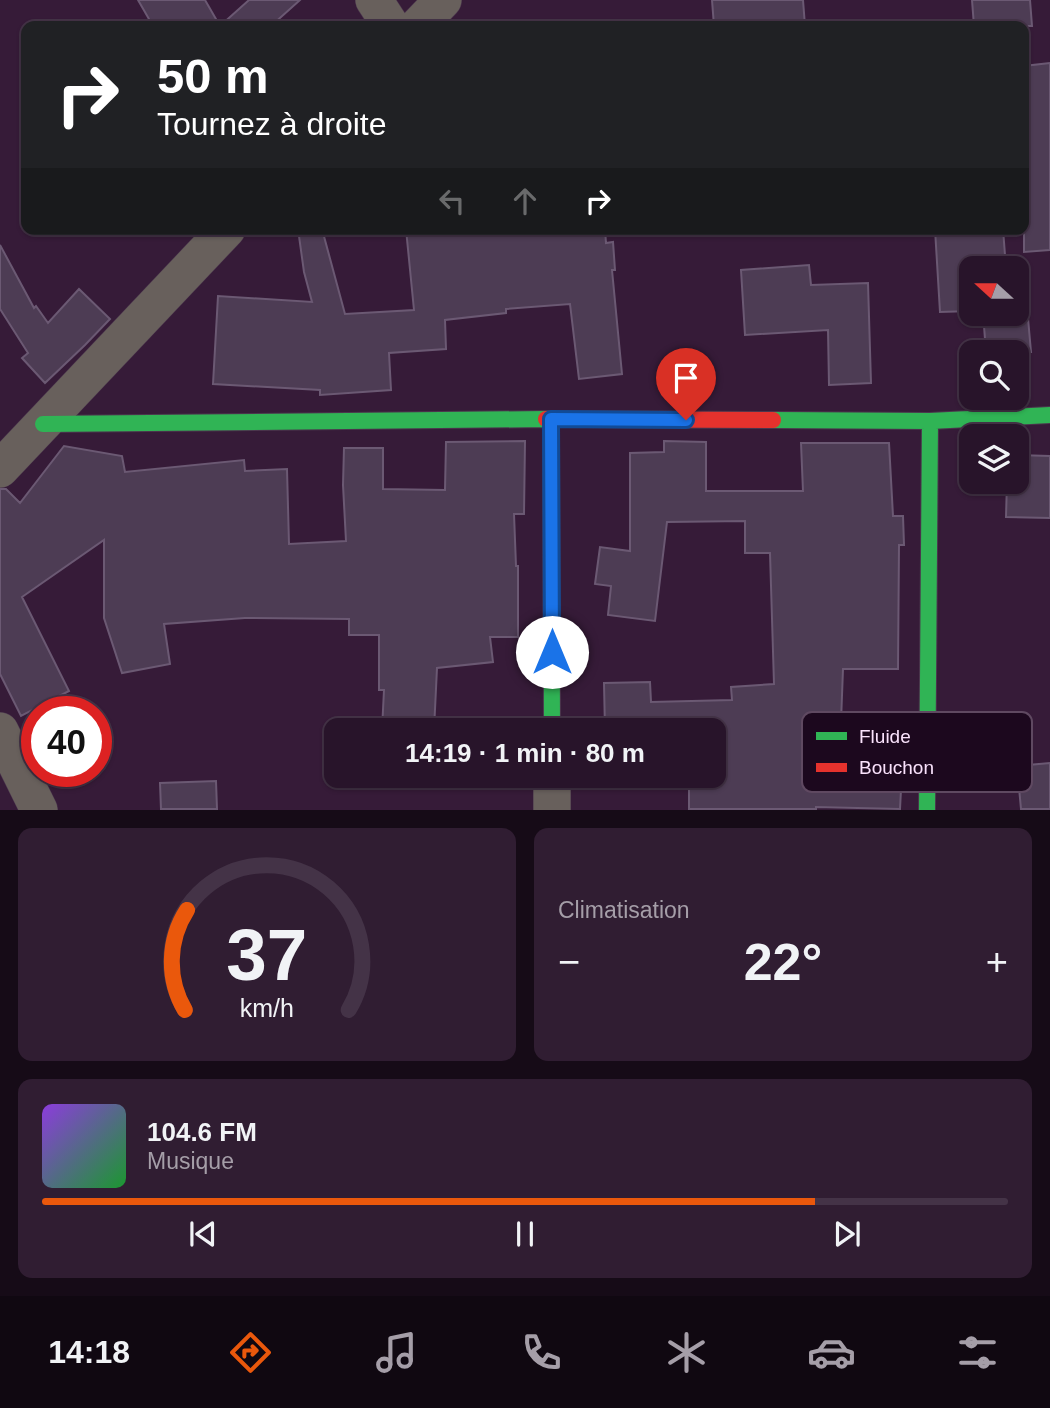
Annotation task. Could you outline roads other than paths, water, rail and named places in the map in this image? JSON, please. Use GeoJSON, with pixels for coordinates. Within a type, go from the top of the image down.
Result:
{"type":"FeatureCollection","features":[{"type":"Feature","properties":{"kind":"street"},"geometry":{"type":"LineString","coordinates":[[374,0],[388,21]]}},
{"type":"Feature","properties":{"kind":"street"},"geometry":{"type":"LineString","coordinates":[[423,21],[443,0]]}},
{"type":"Feature","properties":{"kind":"street"},"geometry":{"type":"LineString","coordinates":[[0,468],[221,235]]}},
{"type":"Feature","properties":{"kind":"street"},"geometry":{"type":"LineString","coordinates":[[43,424],[551,419],[930,421],[1050,415]]}},
{"type":"Feature","properties":{"kind":"street"},"geometry":{"type":"LineString","coordinates":[[551,419],[552,718]]}},
{"type":"Feature","properties":{"kind":"street"},"geometry":{"type":"LineString","coordinates":[[928,712],[930,421]]}},
{"type":"Feature","properties":{"kind":"street"},"geometry":{"type":"LineString","coordinates":[[0,731],[39,810]]}},
{"type":"Feature","properties":{"kind":"street"},"geometry":{"type":"LineString","coordinates":[[552,788],[552,810]]}},
{"type":"Feature","properties":{"kind":"street"},"geometry":{"type":"LineString","coordinates":[[927,792],[927,810]]}}]}
